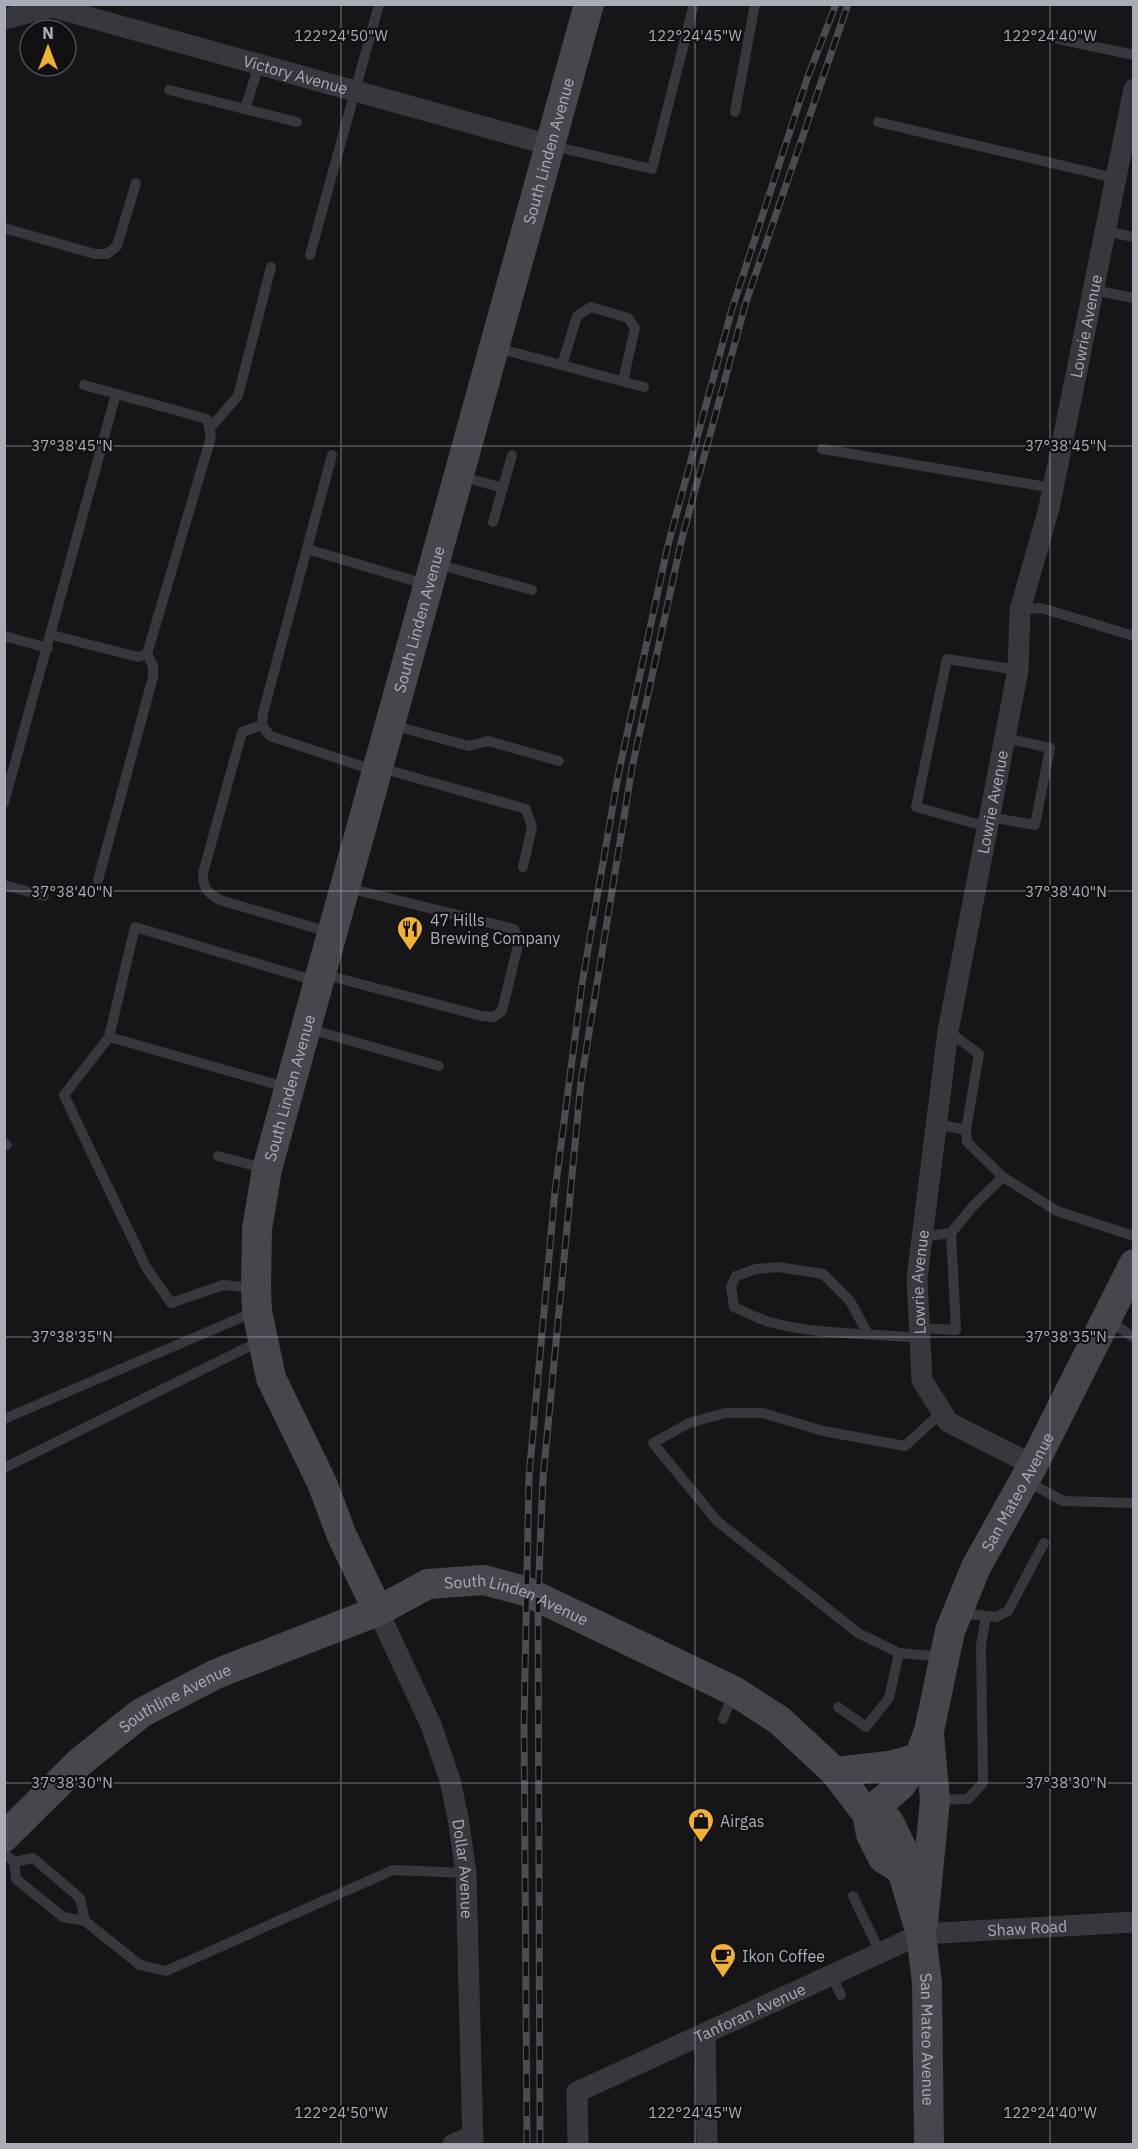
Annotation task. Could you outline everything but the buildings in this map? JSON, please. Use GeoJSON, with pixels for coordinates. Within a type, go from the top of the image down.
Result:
{"type":"FeatureCollection","features":[{"type":"Feature","properties":{"kind":"street","name":"South Linden Avenue"},"geometry":{"type":"LineString","coordinates":[[589,4],[267,1169],[257,1229],[256,1300],[271,1378],[322,1483],[342,1536],[378,1611],[428,1584],[484,1580],[525,1591],[734,1690],[779,1720],[835,1772],[867,1814]]}},
{"type":"Feature","properties":{"kind":"street","name":"Victory Avenue"},"geometry":{"type":"LineString","coordinates":[[46,6],[550,145]]}},
{"type":"Feature","properties":{"kind":"street"},"geometry":{"type":"LineString","coordinates":[[4,19],[46,6]]}},
{"type":"Feature","properties":{"kind":"street","name":"Lowrie Avenue"},"geometry":{"type":"LineString","coordinates":[[1029,1472],[948,1422],[922,1380],[917,1278],[948,1031],[1018,670],[1020,610],[1053,488],[1115,178],[1129,130],[1134,89]]}},
{"type":"Feature","properties":{"kind":"street","name":"San Mateo Avenue"},"geometry":{"type":"LineString","coordinates":[[929,2145],[927,1983],[921,1934],[902,1870],[883,1858],[871,1834],[867,1814],[901,1785],[924,1745],[950,1631],[976,1567],[1029,1472],[1133,1266]]}},
{"type":"Feature","properties":{"kind":"street","name":"Southline Avenue"},"geometry":{"type":"LineString","coordinates":[[9,1849],[80,1762],[141,1713],[216,1674],[378,1611]]}},
{"type":"Feature","properties":{"kind":"street","name":"Dollar Avenue"},"geometry":{"type":"LineString","coordinates":[[378,1611],[431,1725],[450,1780],[466,1874],[466,2142]]}},
{"type":"Feature","properties":{"kind":"street"},"geometry":{"type":"LineString","coordinates":[[835,1772],[889,1766],[924,1745]]}},
{"type":"Feature","properties":{"kind":"street","name":"San Mateo Avenue"},"geometry":{"type":"LineString","coordinates":[[921,1934],[935,1800],[924,1745]]}},
{"type":"Feature","properties":{"kind":"street","name":"Shaw Road"},"geometry":{"type":"LineString","coordinates":[[921,1934],[1134,1922]]}},
{"type":"Feature","properties":{"kind":"street","name":"Tanforan Avenue"},"geometry":{"type":"LineString","coordinates":[[578,2145],[577,2092],[921,1934]]}},
{"type":"Feature","properties":{"kind":"street"},"geometry":{"type":"LineString","coordinates":[[705,2034],[707,2145]]}},
{"type":"Feature","properties":{"kind":"lane"},"geometry":{"type":"LineString","coordinates":[[310,255],[380,4]]}},
{"type":"Feature","properties":{"kind":"lane"},"geometry":{"type":"LineString","coordinates":[[550,145],[652,169],[694,4]]}},
{"type":"Feature","properties":{"kind":"lane"},"geometry":{"type":"LineString","coordinates":[[735,112],[755,4]]}},
{"type":"Feature","properties":{"kind":"lane"},"geometry":{"type":"LineString","coordinates":[[1059,39],[1134,55]]}},
{"type":"Feature","properties":{"kind":"lane"},"geometry":{"type":"LineString","coordinates":[[245,109],[260,65]]}},
{"type":"Feature","properties":{"kind":"lane"},"geometry":{"type":"LineString","coordinates":[[169,90],[297,122]]}},
{"type":"Feature","properties":{"kind":"lane"},"geometry":{"type":"LineString","coordinates":[[878,122],[1115,178]]}},
{"type":"Feature","properties":{"kind":"lane"},"geometry":{"type":"LineString","coordinates":[[4,228],[95,254],[107,254],[117,246],[136,183]]}},
{"type":"Feature","properties":{"kind":"lane"},"geometry":{"type":"LineString","coordinates":[[1105,231],[1134,237]]}},
{"type":"Feature","properties":{"kind":"lane"},"geometry":{"type":"LineString","coordinates":[[211,427],[238,396],[271,267]]}},
{"type":"Feature","properties":{"kind":"lane"},"geometry":{"type":"LineString","coordinates":[[1093,290],[1134,298]]}},
{"type":"Feature","properties":{"kind":"lane"},"geometry":{"type":"LineString","coordinates":[[562,365],[577,316],[591,307],[628,318],[635,327],[623,381]]}},
{"type":"Feature","properties":{"kind":"lane"},"geometry":{"type":"LineString","coordinates":[[494,347],[644,387]]}},
{"type":"Feature","properties":{"kind":"lane"},"geometry":{"type":"LineString","coordinates":[[84,385],[207,419],[212,437],[147,654],[153,666],[153,677],[98,880]]}},
{"type":"Feature","properties":{"kind":"lane"},"geometry":{"type":"LineString","coordinates":[[4,803],[52,635],[116,394]]}},
{"type":"Feature","properties":{"kind":"lane"},"geometry":{"type":"LineString","coordinates":[[822,448],[1053,488]]}},
{"type":"Feature","properties":{"kind":"lane"},"geometry":{"type":"LineString","coordinates":[[332,455],[263,713],[262,726],[270,736],[377,769],[526,809],[532,827],[523,867]]}},
{"type":"Feature","properties":{"kind":"lane"},"geometry":{"type":"LineString","coordinates":[[493,522],[512,455]]}},
{"type":"Feature","properties":{"kind":"lane"},"geometry":{"type":"LineString","coordinates":[[458,476],[503,488]]}},
{"type":"Feature","properties":{"kind":"lane"},"geometry":{"type":"LineString","coordinates":[[307,549],[431,574],[531,590]]}},
{"type":"Feature","properties":{"kind":"lane"},"geometry":{"type":"LineString","coordinates":[[1020,610],[1041,608],[1134,636]]}},
{"type":"Feature","properties":{"kind":"lane"},"geometry":{"type":"LineString","coordinates":[[52,635],[138,657],[147,654]]}},
{"type":"Feature","properties":{"kind":"lane"},"geometry":{"type":"LineString","coordinates":[[4,636],[48,648]]}},
{"type":"Feature","properties":{"kind":"lane"},"geometry":{"type":"LineString","coordinates":[[1005,738],[1050,748],[1035,825],[988,822],[916,807],[947,659],[1018,670]]}},
{"type":"Feature","properties":{"kind":"lane"},"geometry":{"type":"LineString","coordinates":[[390,725],[469,746],[488,741],[559,761]]}},
{"type":"Feature","properties":{"kind":"lane"},"geometry":{"type":"LineString","coordinates":[[262,726],[242,732],[203,873],[203,883],[207,892],[220,900],[332,933]]}},
{"type":"Feature","properties":{"kind":"lane"},"geometry":{"type":"LineString","coordinates":[[4,885],[44,896]]}},
{"type":"Feature","properties":{"kind":"lane"},"geometry":{"type":"LineString","coordinates":[[256,1300],[224,1285],[171,1303],[146,1267],[64,1095],[109,1037],[135,927],[320,978],[482,1016],[494,1017],[502,1011],[519,940],[514,929],[345,888]]}},
{"type":"Feature","properties":{"kind":"lane"},"geometry":{"type":"LineString","coordinates":[[306,1028],[439,1066]]}},
{"type":"Feature","properties":{"kind":"lane"},"geometry":{"type":"LineString","coordinates":[[948,1031],[979,1054],[966,1130],[967,1142],[1003,1177],[1057,1211],[1134,1236]]}},
{"type":"Feature","properties":{"kind":"lane"},"geometry":{"type":"LineString","coordinates":[[109,1037],[289,1088]]}},
{"type":"Feature","properties":{"kind":"lane"},"geometry":{"type":"LineString","coordinates":[[937,1124],[966,1130]]}},
{"type":"Feature","properties":{"kind":"lane"},"geometry":{"type":"LineString","coordinates":[[218,1156],[267,1169]]}},
{"type":"Feature","properties":{"kind":"lane"},"geometry":{"type":"LineString","coordinates":[[868,1334],[850,1301],[823,1274],[778,1267],[756,1269],[736,1276],[730,1287],[734,1307],[768,1322],[826,1331],[868,1334],[956,1330],[951,1233],[974,1205],[1003,1177]]}},
{"type":"Feature","properties":{"kind":"lane"},"geometry":{"type":"LineString","coordinates":[[922,1237],[951,1233]]}},
{"type":"Feature","properties":{"kind":"lane"},"geometry":{"type":"LineString","coordinates":[[4,1419],[256,1300]]}},
{"type":"Feature","properties":{"kind":"lane"},"geometry":{"type":"LineString","coordinates":[[1106,1318],[1134,1338]]}},
{"type":"Feature","properties":{"kind":"lane"},"geometry":{"type":"LineString","coordinates":[[4,1468],[263,1340]]}},
{"type":"Feature","properties":{"kind":"lane"},"geometry":{"type":"LineString","coordinates":[[942,1412],[905,1446],[823,1431],[763,1413],[725,1413],[689,1423],[653,1443],[717,1521],[858,1633],[899,1653],[944,1657]]}},
{"type":"Feature","properties":{"kind":"lane"},"geometry":{"type":"LineString","coordinates":[[1029,1472],[1063,1501],[1134,1503]]}},
{"type":"Feature","properties":{"kind":"lane"},"geometry":{"type":"LineString","coordinates":[[957,1612],[996,1617],[1008,1611],[1044,1543]]}},
{"type":"Feature","properties":{"kind":"lane"},"geometry":{"type":"LineString","coordinates":[[935,1800],[968,1799],[983,1783],[981,1645],[986,1616]]}},
{"type":"Feature","properties":{"kind":"lane"},"geometry":{"type":"LineString","coordinates":[[838,1707],[866,1727],[889,1698],[899,1653]]}},
{"type":"Feature","properties":{"kind":"lane"},"geometry":{"type":"LineString","coordinates":[[723,1719],[734,1690]]}},
{"type":"Feature","properties":{"kind":"lane"},"geometry":{"type":"LineString","coordinates":[[4,1853],[9,1849]]}},
{"type":"Feature","properties":{"kind":"lane"},"geometry":{"type":"LineString","coordinates":[[9,1849],[16,1879],[63,1917],[85,1921],[140,1965],[166,1971],[393,1870],[466,1874]]}},
{"type":"Feature","properties":{"kind":"lane"},"geometry":{"type":"LineString","coordinates":[[9,1849],[33,1858],[80,1898],[85,1921]]}},
{"type":"Feature","properties":{"kind":"lane"},"geometry":{"type":"LineString","coordinates":[[853,1896],[880,1952]]}},
{"type":"Feature","properties":{"kind":"lane"},"geometry":{"type":"LineString","coordinates":[[831,1975],[841,1995]]}},
{"type":"Feature","properties":{"kind":"railway"},"geometry":{"type":"LineString","coordinates":[[527,2144],[524,1724],[529,1476],[555,1191],[582,984],[618,776],[668,545],[732,309],[807,79],[836,4]]}},
{"type":"Feature","properties":{"kind":"railway"},"geometry":{"type":"LineString","coordinates":[[540,2144],[538,1598],[543,1478],[581,1082],[632,768],[682,538],[746,302],[848,4]]}},
{"type":"Feature","properties":{"kind":"place","name":"47 Hills Brewing Company"},"geometry":{"type":"Point","coordinates":[410,952]}},
{"type":"Feature","properties":{"kind":"place","name":"Airgas"},"geometry":{"type":"Point","coordinates":[701,1844]}},
{"type":"Feature","properties":{"kind":"place","name":"Ikon Coffee"},"geometry":{"type":"Point","coordinates":[723,1979]}}]}
